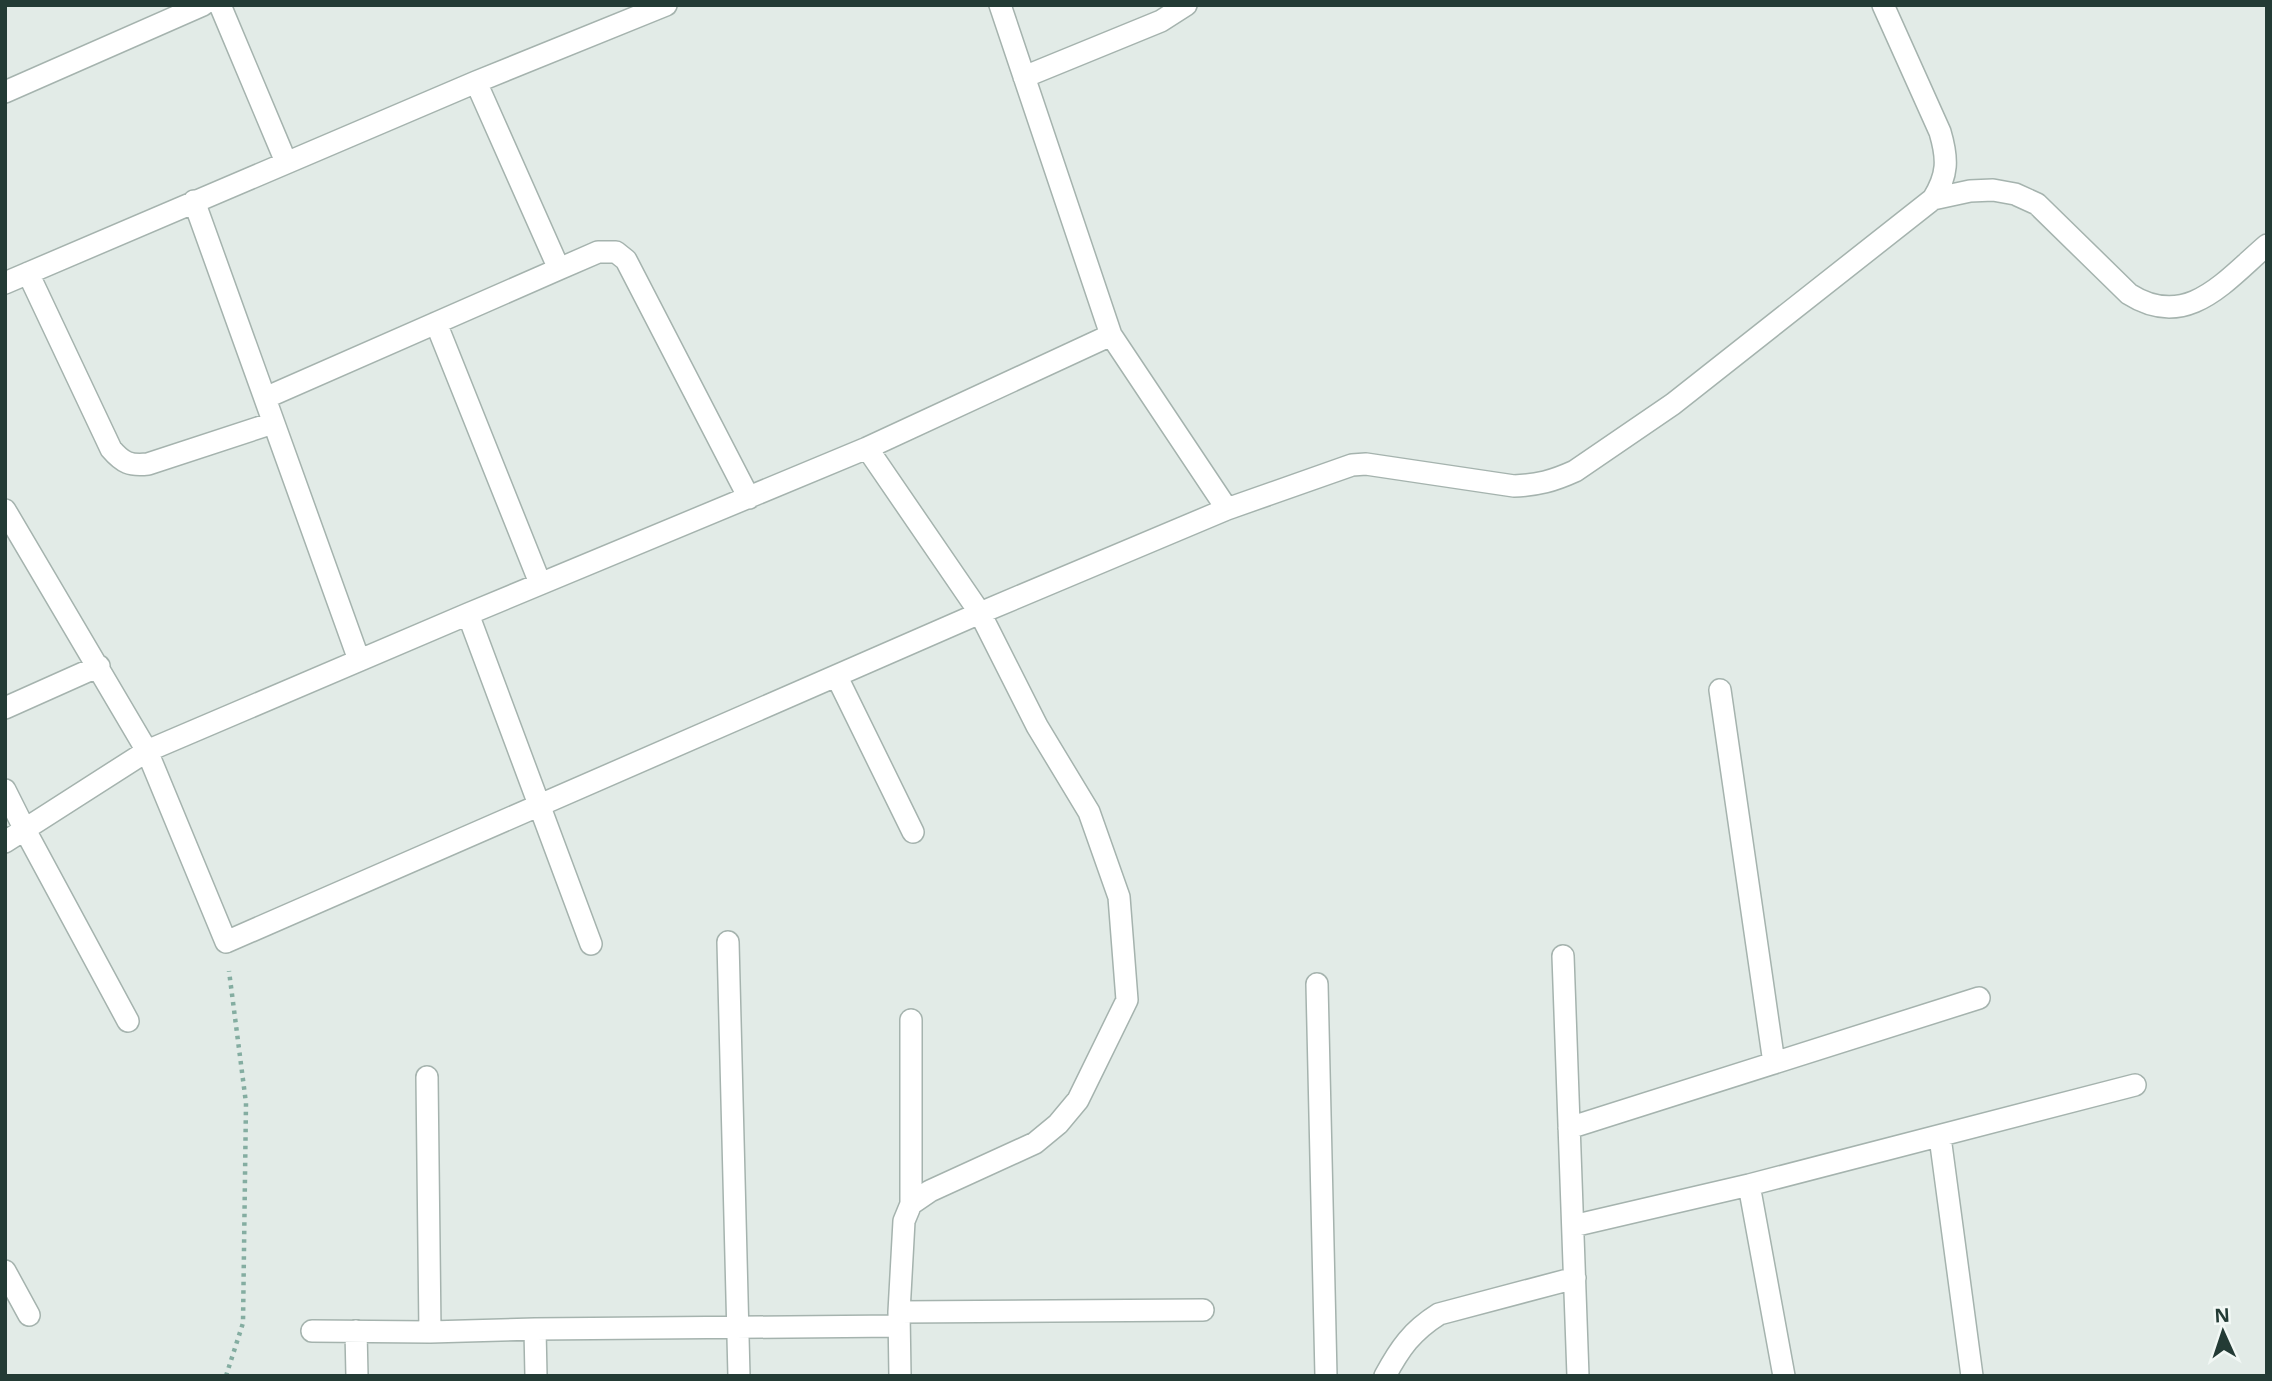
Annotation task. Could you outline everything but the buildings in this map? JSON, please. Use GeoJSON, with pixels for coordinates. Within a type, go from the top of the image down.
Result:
{"type":"FeatureCollection","features":[{"type":"Feature","properties":{"kind":"street"},"geometry":{"type":"LineString","coordinates":[[5,92],[202,5]]}},
{"type":"Feature","properties":{"kind":"street"},"geometry":{"type":"LineString","coordinates":[[220,5],[286,162]]}},
{"type":"Feature","properties":{"kind":"street"},"geometry":{"type":"LineString","coordinates":[[5,283],[476,82],[666,5]]}},
{"type":"Feature","properties":{"kind":"street"},"geometry":{"type":"LineString","coordinates":[[1000,5],[1111,335],[1227,509]]}},
{"type":"Feature","properties":{"kind":"street"},"geometry":{"type":"LineString","coordinates":[[5,510],[147,751],[226,942],[980,613],[1227,509],[1352,465],[1366,464],[1514,486],[1536,486],[1575,471],[1673,404],[1933,199],[1942,185],[1946,151],[1883,5]]}},
{"type":"Feature","properties":{"kind":"street"},"geometry":{"type":"LineString","coordinates":[[1024,77],[1161,21],[1185,6]]}},
{"type":"Feature","properties":{"kind":"street"},"geometry":{"type":"LineString","coordinates":[[476,82],[559,269]]}},
{"type":"Feature","properties":{"kind":"street"},"geometry":{"type":"LineString","coordinates":[[1933,199],[1970,191],[1993,190],[2015,194],[2037,204],[2129,294],[2144,304],[2161,307],[2185,306],[2205,298],[2267,245]]}},
{"type":"Feature","properties":{"kind":"street"},"geometry":{"type":"LineString","coordinates":[[194,201],[359,660]]}},
{"type":"Feature","properties":{"kind":"street"},"geometry":{"type":"LineString","coordinates":[[265,398],[559,269],[598,253],[616,251],[626,260],[749,498]]}},
{"type":"Feature","properties":{"kind":"street"},"geometry":{"type":"LineString","coordinates":[[29,273],[111,449],[120,460],[131,466],[148,464],[274,423]]}},
{"type":"Feature","properties":{"kind":"street"},"geometry":{"type":"LineString","coordinates":[[436,323],[540,583]]}},
{"type":"Feature","properties":{"kind":"street"},"geometry":{"type":"LineString","coordinates":[[5,842],[147,751],[540,583],[867,448],[1111,335]]}},
{"type":"Feature","properties":{"kind":"street"},"geometry":{"type":"LineString","coordinates":[[867,448],[980,613],[1037,726],[1089,812],[1119,897],[1127,1000],[1078,1100],[1058,1124],[1035,1143],[930,1191],[911,1204]]}},
{"type":"Feature","properties":{"kind":"street"},"geometry":{"type":"LineString","coordinates":[[468,614],[591,944]]}},
{"type":"Feature","properties":{"kind":"street"},"geometry":{"type":"LineString","coordinates":[[5,708],[99,666]]}},
{"type":"Feature","properties":{"kind":"street"},"geometry":{"type":"LineString","coordinates":[[837,677],[913,832]]}},
{"type":"Feature","properties":{"kind":"street"},"geometry":{"type":"LineString","coordinates":[[1720,690],[1774,1063]]}},
{"type":"Feature","properties":{"kind":"street"},"geometry":{"type":"LineString","coordinates":[[5,789],[128,1021]]}},
{"type":"Feature","properties":{"kind":"street"},"geometry":{"type":"LineString","coordinates":[[728,943],[739,1376]]}},
{"type":"Feature","properties":{"kind":"street"},"geometry":{"type":"LineString","coordinates":[[1563,957],[1578,1376]]}},
{"type":"Feature","properties":{"kind":"street"},"geometry":{"type":"LineString","coordinates":[[1317,984],[1326,1376]]}},
{"type":"Feature","properties":{"kind":"street"},"geometry":{"type":"LineString","coordinates":[[1569,1128],[1979,998]]}},
{"type":"Feature","properties":{"kind":"street"},"geometry":{"type":"LineString","coordinates":[[900,1376],[899,1319],[904,1221],[911,1204],[911,1020]]}},
{"type":"Feature","properties":{"kind":"street"},"geometry":{"type":"LineString","coordinates":[[427,1077],[430,1332]]}},
{"type":"Feature","properties":{"kind":"street"},"geometry":{"type":"LineString","coordinates":[[1573,1226],[1749,1185],[2135,1085]]}},
{"type":"Feature","properties":{"kind":"street"},"geometry":{"type":"LineString","coordinates":[[1940,1137],[1972,1376]]}},
{"type":"Feature","properties":{"kind":"street"},"geometry":{"type":"LineString","coordinates":[[1749,1185],[1784,1376]]}},
{"type":"Feature","properties":{"kind":"street"},"geometry":{"type":"LineString","coordinates":[[5,1271],[29,1315]]}},
{"type":"Feature","properties":{"kind":"street"},"geometry":{"type":"LineString","coordinates":[[1385,1376],[1399,1350],[1420,1326],[1439,1314],[1575,1278]]}},
{"type":"Feature","properties":{"kind":"street"},"geometry":{"type":"LineString","coordinates":[[312,1331],[430,1332],[738,1327],[899,1319],[1203,1310]]}},
{"type":"Feature","properties":{"kind":"street"},"geometry":{"type":"LineString","coordinates":[[535,1329],[536,1376]]}},
{"type":"Feature","properties":{"kind":"street"},"geometry":{"type":"LineString","coordinates":[[356,1331],[357,1376]]}},
{"type":"Feature","properties":{"kind":"path"},"geometry":{"type":"LineString","coordinates":[[226,942],[246,1103],[243,1323],[226,1376]]}}]}
